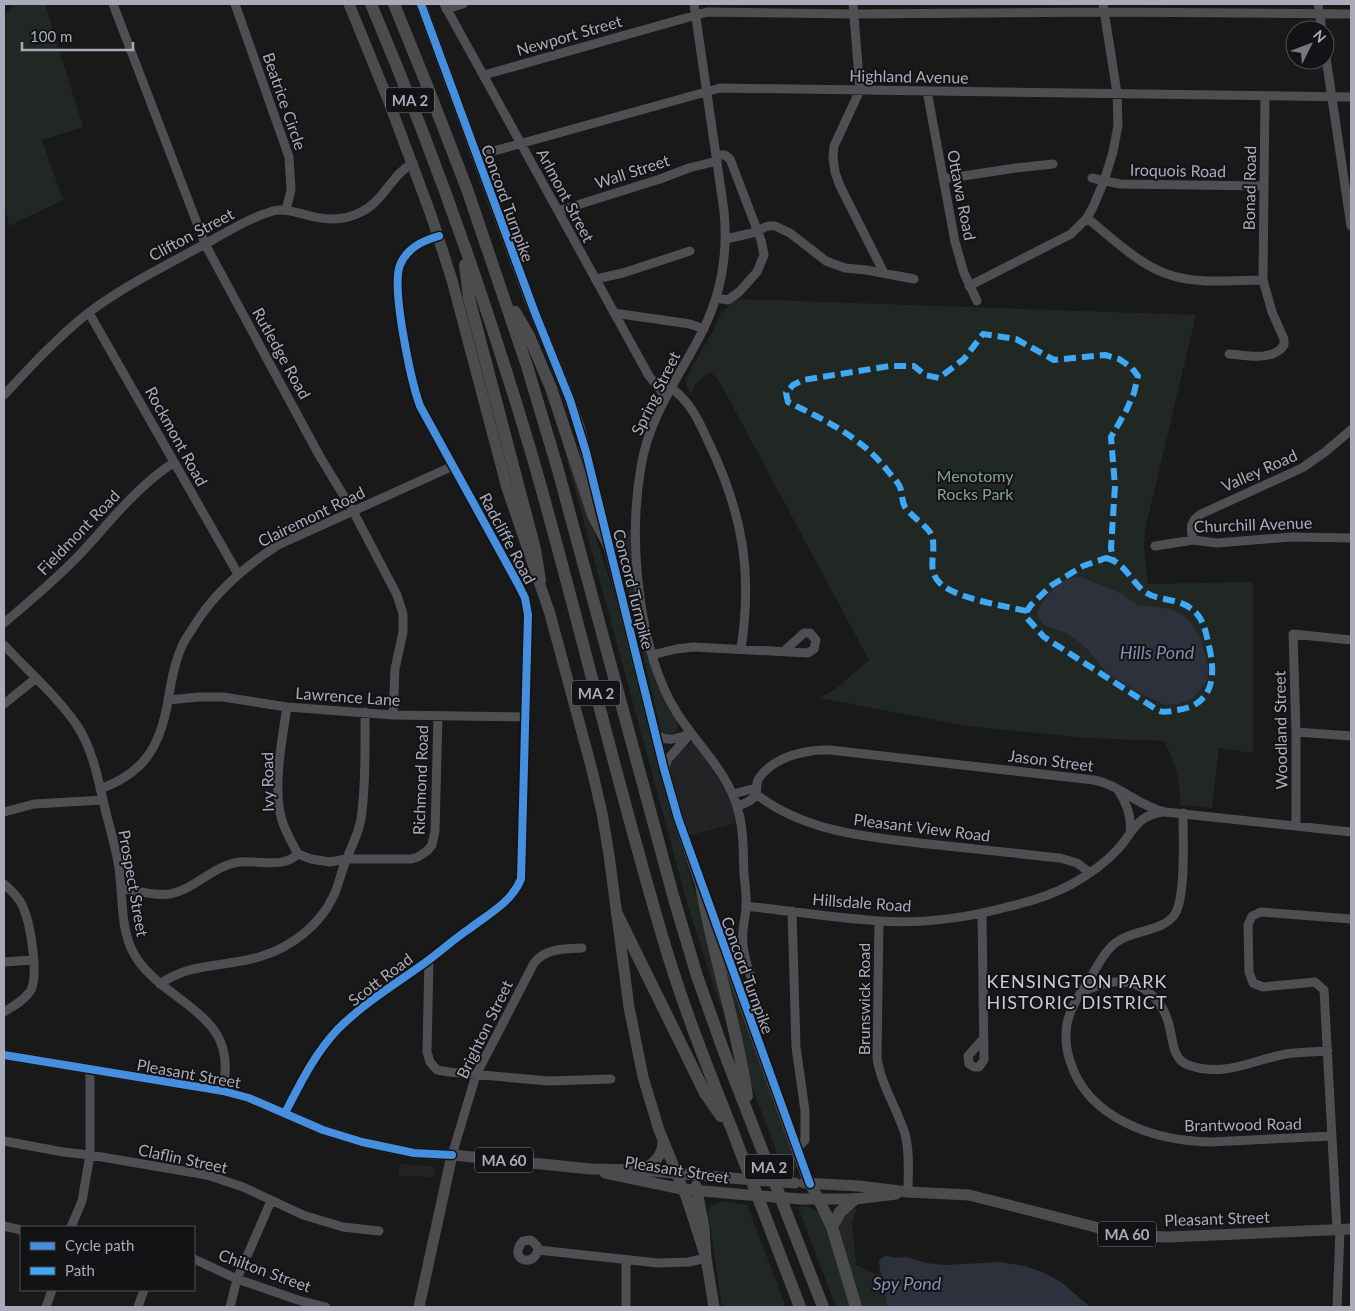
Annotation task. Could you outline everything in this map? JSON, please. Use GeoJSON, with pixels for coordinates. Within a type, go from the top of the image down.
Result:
{"type":"FeatureCollection","features":[{"type":"Feature","properties":{"kind":"highway","name":"MA 2"},"geometry":{"type":"LineString","coordinates":[[371,4],[418,121],[500,351],[532,455],[668,953],[696,1038],[800,1307]]}},
{"type":"Feature","properties":{"kind":"highway","name":"MA 2"},"geometry":{"type":"LineString","coordinates":[[394,4],[454,155],[502,290],[558,470],[684,933],[708,1010],[823,1307]]}},
{"type":"Feature","properties":{"kind":"highway"},"geometry":{"type":"LineString","coordinates":[[462,240],[469,298],[535,548],[540,581]]}},
{"type":"Feature","properties":{"kind":"highway"},"geometry":{"type":"LineString","coordinates":[[502,290],[529,336],[549,383],[593,515],[610,548]]}},
{"type":"Feature","properties":{"kind":"highway"},"geometry":{"type":"LineString","coordinates":[[701,885],[707,920],[743,1070],[750,1119]]}},
{"type":"Feature","properties":{"kind":"highway"},"geometry":{"type":"LineString","coordinates":[[617,914],[705,1093],[733,1134]]}},
{"type":"Feature","properties":{"kind":"highway"},"geometry":{"type":"LineString","coordinates":[[819,1200],[832,1227],[856,1307]]}},
{"type":"Feature","properties":{"kind":"highway"},"geometry":{"type":"LineString","coordinates":[[832,1227],[842,1210],[854,1200]]}},
{"type":"Feature","properties":{"kind":"main road"},"geometry":{"type":"LineString","coordinates":[[349,4],[413,163],[439,236],[507,488],[550,614],[596,785],[606,834],[629,1007],[646,1089],[663,1142],[682,1174],[698,1191],[714,1307]]}},
{"type":"Feature","properties":{"kind":"main road","name":"Concord Turnpike"},"geometry":{"type":"LineString","coordinates":[[421,4],[535,314],[570,400],[586,452],[655,733],[678,818],[797,1149],[810,1184],[819,1200]]}},
{"type":"Feature","properties":{"kind":"main road","name":"Pleasant Street"},"geometry":{"type":"LineString","coordinates":[[4,1055],[223,1091],[249,1098],[323,1130],[362,1142],[414,1153],[591,1169],[640,1170],[978,1197],[1115,1232],[1141,1236],[1169,1238],[1343,1229]]}},
{"type":"Feature","properties":{"kind":"main road"},"geometry":{"type":"LineString","coordinates":[[640,1170],[656,1160],[662,1150],[663,1142]]}},
{"type":"Feature","properties":{"kind":"main road","name":"Brighton Street"},"geometry":{"type":"LineString","coordinates":[[419,1307],[452,1155]]}},
{"type":"Feature","properties":{"kind":"main road","name":"Pleasant Street"},"geometry":{"type":"LineString","coordinates":[[591,1169],[629,1179],[682,1189],[801,1199],[854,1200],[908,1192]]}},
{"type":"Feature","properties":{"kind":"main road"},"geometry":{"type":"LineString","coordinates":[[682,1174],[682,1189],[706,1258]]}},
{"type":"Feature","properties":{"kind":"street","name":"Rutledge Road"},"geometry":{"type":"LineString","coordinates":[[113,4],[205,244],[319,455],[353,511],[397,595],[403,614],[403,632],[395,669],[393,715]]}},
{"type":"Feature","properties":{"kind":"street","name":"Beatrice Circle"},"geometry":{"type":"LineString","coordinates":[[235,4],[290,157],[291,190],[286,210]]}},
{"type":"Feature","properties":{"kind":"street"},"geometry":{"type":"LineString","coordinates":[[445,6],[464,4]]}},
{"type":"Feature","properties":{"kind":"street","name":"Spring Street"},"geometry":{"type":"LineString","coordinates":[[694,4],[717,158],[726,239],[723,270],[716,298],[704,329],[655,418],[645,446],[637,495],[638,579],[652,655],[669,698],[691,733],[716,765],[733,794],[737,806],[741,826],[746,906],[742,940],[752,980]]}},
{"type":"Feature","properties":{"kind":"street"},"geometry":{"type":"LineString","coordinates":[[853,4],[860,90],[834,146],[833,158],[835,172],[884,273]]}},
{"type":"Feature","properties":{"kind":"street","name":"Arlmont Street"},"geometry":{"type":"LineString","coordinates":[[445,6],[651,380],[666,397]]}},
{"type":"Feature","properties":{"kind":"street"},"geometry":{"type":"LineString","coordinates":[[969,286],[1071,234],[1087,218],[1104,181],[1116,137],[1117,94],[1104,8]]}},
{"type":"Feature","properties":{"kind":"street","name":"Newport Street"},"geometry":{"type":"LineString","coordinates":[[484,75],[707,12],[854,14],[1104,8],[1318,8],[1351,14]]}},
{"type":"Feature","properties":{"kind":"street"},"geometry":{"type":"LineString","coordinates":[[1328,70],[1351,226]]}},
{"type":"Feature","properties":{"kind":"street","name":"Highland Avenue"},"geometry":{"type":"LineString","coordinates":[[476,156],[707,91],[724,88],[1351,97]]}},
{"type":"Feature","properties":{"kind":"street","name":"Ottawa Road"},"geometry":{"type":"LineString","coordinates":[[927,91],[955,242],[969,286],[977,301]]}},
{"type":"Feature","properties":{"kind":"street","name":"Bonad Road"},"geometry":{"type":"LineString","coordinates":[[1229,354],[1267,356],[1276,354],[1284,346],[1284,339],[1272,312],[1263,280],[1265,96]]}},
{"type":"Feature","properties":{"kind":"street"},"geometry":{"type":"LineString","coordinates":[[716,298],[728,300],[745,286],[757,272],[764,255],[730,159],[725,155],[717,158]]}},
{"type":"Feature","properties":{"kind":"street","name":"Wall Street"},"geometry":{"type":"LineString","coordinates":[[558,211],[660,179],[717,158]]}},
{"type":"Feature","properties":{"kind":"street","name":"Clifton Street"},"geometry":{"type":"LineString","coordinates":[[4,395],[55,342],[89,313],[130,285],[255,217],[277,209],[319,218],[339,219],[354,216],[372,205],[399,174],[413,163]]}},
{"type":"Feature","properties":{"kind":"street"},"geometry":{"type":"LineString","coordinates":[[943,179],[1053,164]]}},
{"type":"Feature","properties":{"kind":"street","name":"Iroquois Road"},"geometry":{"type":"LineString","coordinates":[[1092,178],[1120,184],[1264,186]]}},
{"type":"Feature","properties":{"kind":"street"},"geometry":{"type":"LineString","coordinates":[[1087,218],[1141,260],[1166,274],[1192,280],[1263,280]]}},
{"type":"Feature","properties":{"kind":"street"},"geometry":{"type":"LineString","coordinates":[[726,239],[770,226],[780,228],[790,233],[826,261],[845,268],[914,279]]}},
{"type":"Feature","properties":{"kind":"street","name":"Radcliffe Road"},"geometry":{"type":"LineString","coordinates":[[439,236],[421,242],[409,251],[400,266],[397,284],[407,352],[416,392],[427,418],[518,584],[527,604],[526,717],[521,875],[516,888]]}},
{"type":"Feature","properties":{"kind":"street"},"geometry":{"type":"LineString","coordinates":[[596,279],[623,273],[690,251]]}},
{"type":"Feature","properties":{"kind":"street","name":"Rockmont Road"},"geometry":{"type":"LineString","coordinates":[[89,313],[238,574]]}},
{"type":"Feature","properties":{"kind":"street"},"geometry":{"type":"LineString","coordinates":[[614,313],[690,324],[704,329]]}},
{"type":"Feature","properties":{"kind":"street"},"geometry":{"type":"LineString","coordinates":[[671,388],[682,397],[697,418],[721,468],[735,510],[744,555],[746,579],[746,617],[741,649]]}},
{"type":"Feature","properties":{"kind":"street","name":"Valley Road"},"geometry":{"type":"LineString","coordinates":[[1193,540],[1191,526],[1193,520],[1198,516],[1226,501],[1302,468],[1351,430]]}},
{"type":"Feature","properties":{"kind":"street","name":"Fieldmont Road"},"geometry":{"type":"LineString","coordinates":[[4,623],[82,552],[153,477],[174,464]]}},
{"type":"Feature","properties":{"kind":"street","name":"Clairemont Road"},"geometry":{"type":"LineString","coordinates":[[100,789],[121,780],[142,764],[152,750],[162,728],[174,667],[182,645],[217,595],[238,574],[256,559],[278,545],[453,466]]}},
{"type":"Feature","properties":{"kind":"street","name":"Churchill Avenue"},"geometry":{"type":"LineString","coordinates":[[1155,546],[1193,540],[1217,542],[1291,537],[1351,538]]}},
{"type":"Feature","properties":{"kind":"street","name":"Woodland Street"},"geometry":{"type":"LineString","coordinates":[[1296,825],[1293,634],[1351,640]]}},
{"type":"Feature","properties":{"kind":"street","name":"Prospect Street"},"geometry":{"type":"LineString","coordinates":[[4,645],[64,710],[81,733],[89,750],[100,789],[119,868],[130,947],[145,969],[160,984],[204,1018],[215,1031],[225,1057],[226,1066],[223,1091]]}},
{"type":"Feature","properties":{"kind":"street"},"geometry":{"type":"LineString","coordinates":[[652,655],[689,647],[784,651]]}},
{"type":"Feature","properties":{"kind":"street"},"geometry":{"type":"LineString","coordinates":[[4,704],[35,679]]}},
{"type":"Feature","properties":{"kind":"street","name":"Lawrence Lane"},"geometry":{"type":"LineString","coordinates":[[168,700],[223,697],[287,707],[393,715],[526,717]]}},
{"type":"Feature","properties":{"kind":"street","name":"Ivy Road"},"geometry":{"type":"LineString","coordinates":[[287,707],[279,757],[278,797],[283,825],[298,854]]}},
{"type":"Feature","properties":{"kind":"street"},"geometry":{"type":"LineString","coordinates":[[160,984],[184,970],[256,958],[276,952],[293,942],[324,914],[334,896],[346,859],[355,840],[362,813],[366,712]]}},
{"type":"Feature","properties":{"kind":"street","name":"Richmond Road"},"geometry":{"type":"LineString","coordinates":[[298,854],[311,859],[330,862],[346,859],[411,859],[421,856],[430,848],[434,840],[435,831],[438,716]]}},
{"type":"Feature","properties":{"kind":"street"},"geometry":{"type":"LineString","coordinates":[[1296,732],[1351,736]]}},
{"type":"Feature","properties":{"kind":"street"},"geometry":{"type":"LineString","coordinates":[[655,733],[669,740],[691,733]]}},
{"type":"Feature","properties":{"kind":"street"},"geometry":{"type":"LineString","coordinates":[[664,768],[668,758],[691,733]]}},
{"type":"Feature","properties":{"kind":"street","name":"Jason Street"},"geometry":{"type":"LineString","coordinates":[[737,806],[749,801],[756,791],[756,783],[761,776],[781,761],[797,754],[819,749],[1094,780],[1117,788],[1141,803],[1164,812],[1351,832]]}},
{"type":"Feature","properties":{"kind":"street"},"geometry":{"type":"LineString","coordinates":[[1117,788],[1128,811],[1130,832]]}},
{"type":"Feature","properties":{"kind":"street"},"geometry":{"type":"LineString","coordinates":[[733,794],[756,791]]}},
{"type":"Feature","properties":{"kind":"street","name":"Pleasant View Road"},"geometry":{"type":"LineString","coordinates":[[756,791],[787,812],[836,830],[897,840],[1060,858],[1077,863],[1089,872]]}},
{"type":"Feature","properties":{"kind":"street"},"geometry":{"type":"LineString","coordinates":[[4,812],[34,804],[103,800]]}},
{"type":"Feature","properties":{"kind":"street","name":"Hillsdale Road"},"geometry":{"type":"LineString","coordinates":[[746,906],[879,921],[924,921],[982,914],[1020,904],[1058,890],[1089,872],[1118,850],[1130,832],[1143,818],[1164,812]]}},
{"type":"Feature","properties":{"kind":"street","name":"Brantwood Road"},"geometry":{"type":"LineString","coordinates":[[1184,813],[1182,890],[1178,909],[1167,922],[1115,943],[1107,951],[1081,992],[1069,1017],[1066,1040],[1069,1058],[1077,1079],[1098,1104],[1121,1120],[1163,1137],[1196,1142],[1332,1136]]}},
{"type":"Feature","properties":{"kind":"street"},"geometry":{"type":"LineString","coordinates":[[121,888],[169,894],[187,888],[223,865],[240,862],[291,861],[298,854]]}},
{"type":"Feature","properties":{"kind":"street"},"geometry":{"type":"LineString","coordinates":[[4,884],[22,904],[28,921],[33,960],[33,980],[30,990],[22,1000],[4,1012]]}},
{"type":"Feature","properties":{"kind":"street","name":"Scott Road"},"geometry":{"type":"LineString","coordinates":[[285,1113],[303,1078],[339,1028],[389,988],[506,901],[516,888]]}},
{"type":"Feature","properties":{"kind":"street"},"geometry":{"type":"LineString","coordinates":[[792,911],[796,1053],[806,1120],[805,1140],[797,1149]]}},
{"type":"Feature","properties":{"kind":"street"},"geometry":{"type":"LineString","coordinates":[[1337,1307],[1343,1229],[1332,1136],[1324,990],[1315,982],[1263,987],[1253,983],[1249,972],[1248,925],[1252,916],[1261,912],[1351,919]]}},
{"type":"Feature","properties":{"kind":"street"},"geometry":{"type":"LineString","coordinates":[[982,914],[984,1039]]}},
{"type":"Feature","properties":{"kind":"street","name":"Brunswick Road"},"geometry":{"type":"LineString","coordinates":[[879,921],[877,1058],[882,1078],[906,1137],[908,1192]]}},
{"type":"Feature","properties":{"kind":"street","name":"Brighton Street"},"geometry":{"type":"LineString","coordinates":[[452,1155],[476,1075],[538,958],[550,952],[582,948]]}},
{"type":"Feature","properties":{"kind":"street"},"geometry":{"type":"LineString","coordinates":[[4,962],[33,960]]}},
{"type":"Feature","properties":{"kind":"street"},"geometry":{"type":"LineString","coordinates":[[429,960],[427,1042],[430,1062],[437,1070],[548,1081],[611,1079]]}},
{"type":"Feature","properties":{"kind":"street"},"geometry":{"type":"LineString","coordinates":[[1081,992],[1101,984],[1115,982],[1133,984],[1149,992],[1165,1011],[1176,1052],[1184,1063],[1196,1067],[1236,1068],[1285,1054],[1328,1051]]}},
{"type":"Feature","properties":{"kind":"street"},"geometry":{"type":"LineString","coordinates":[[72,1226],[82,1201],[90,1155],[90,1070]]}},
{"type":"Feature","properties":{"kind":"street","name":"Claflin Street"},"geometry":{"type":"LineString","coordinates":[[4,1141],[207,1175],[243,1187],[302,1215],[343,1227],[379,1231]]}},
{"type":"Feature","properties":{"kind":"street"},"geometry":{"type":"LineString","coordinates":[[230,1307],[237,1279],[271,1201]]}},
{"type":"Feature","properties":{"kind":"street"},"geometry":{"type":"LineString","coordinates":[[4,1226],[20,1230]]}},
{"type":"Feature","properties":{"kind":"street"},"geometry":{"type":"LineString","coordinates":[[538,1250],[648,1263],[678,1263],[706,1258]]}},
{"type":"Feature","properties":{"kind":"street","name":"Chilton Street"},"geometry":{"type":"LineString","coordinates":[[195,1259],[237,1279],[326,1307]]}},
{"type":"Feature","properties":{"kind":"street"},"geometry":{"type":"LineString","coordinates":[[626,1260],[626,1307]]}},
{"type":"Feature","properties":{"kind":"street"},"geometry":{"type":"LineString","coordinates":[[46,1307],[52,1291]]}},
{"type":"Feature","properties":{"kind":"street"},"geometry":{"type":"LineString","coordinates":[[138,1307],[144,1291]]}},
{"type":"Feature","properties":{"kind":"shaded area"},"geometry":{"type":"Polygon","coordinates":[[[694,741],[726,790],[738,822],[688,836],[672,784],[668,763],[679,751],[694,741]]]}},
{"type":"Feature","properties":{"kind":"shaded area"},"geometry":{"type":"Polygon","coordinates":[[[400,1164],[431,1166],[436,1171],[435,1177],[398,1176],[400,1164]]]}},
{"type":"Feature","properties":{"kind":"green space"},"geometry":{"type":"Polygon","coordinates":[[[11,4],[45,4],[83,127],[42,140],[63,200],[9,226],[4,198],[4,16],[13,7],[11,4]]]}},
{"type":"Feature","properties":{"kind":"green space","name":"Menotomy Rocks Park"},"geometry":{"type":"Polygon","coordinates":[[[737,299],[1196,315],[1145,530],[1144,549],[1148,584],[1253,582],[1253,753],[1219,748],[1212,808],[1180,805],[1176,772],[1164,741],[1087,738],[966,726],[820,698],[835,689],[869,660],[718,379],[710,372],[695,384],[691,394],[686,385],[686,378],[721,313],[737,299]]]}},
{"type":"Feature","properties":{"kind":"green space"},"geometry":{"type":"Polygon","coordinates":[[[563,432],[617,604],[668,803],[702,915],[722,1006],[720,1006],[688,906],[560,434],[563,432]]]}},
{"type":"Feature","properties":{"kind":"green space"},"geometry":{"type":"Polygon","coordinates":[[[632,529],[650,660],[656,682],[678,724],[677,731],[669,735],[661,731],[615,535],[632,529]]]}},
{"type":"Feature","properties":{"kind":"green space"},"geometry":{"type":"Polygon","coordinates":[[[726,966],[799,1165],[790,1174],[785,1174],[751,1084],[724,972],[726,966]]]}},
{"type":"Feature","properties":{"kind":"green space"},"geometry":{"type":"Polygon","coordinates":[[[723,1201],[747,1205],[786,1307],[722,1307],[708,1211],[712,1205],[723,1201]]]}},
{"type":"Feature","properties":{"kind":"green space"},"geometry":{"type":"Polygon","coordinates":[[[807,1206],[823,1215],[853,1307],[836,1307],[798,1207],[807,1206]]]}},
{"type":"Feature","properties":{"kind":"green space"},"geometry":{"type":"Polygon","coordinates":[[[857,1208],[852,1223],[856,1265],[875,1274],[880,1274],[883,1280],[887,1307],[861,1307],[839,1234],[840,1225],[845,1214],[857,1208]]]}},
{"type":"Feature","properties":{"kind":"water","name":"Hills Pond"},"geometry":{"type":"Polygon","coordinates":[[[1079,576],[1123,594],[1137,605],[1172,609],[1189,620],[1201,639],[1209,672],[1206,683],[1192,699],[1179,704],[1165,705],[1136,691],[1106,672],[1079,642],[1064,632],[1044,625],[1037,614],[1048,595],[1065,581],[1079,576]]]}},
{"type":"Feature","properties":{"kind":"water","name":"Spy Pond"},"geometry":{"type":"Polygon","coordinates":[[[888,1256],[896,1258],[907,1257],[926,1263],[945,1265],[1000,1262],[1025,1266],[1045,1273],[1061,1282],[1090,1307],[887,1307],[879,1260],[888,1256]]]}},
{"type":"Feature","properties":{"kind":"marked path"},"geometry":{"type":"LineString","coordinates":[[1027,611],[966,597],[945,587],[938,581],[932,564],[933,540],[931,534],[905,507],[896,481],[877,458],[842,430],[788,402],[786,393],[793,385],[803,380],[890,366],[914,366],[925,375],[939,378],[964,359],[983,334],[1016,339],[1054,360],[1105,355],[1119,359],[1131,367],[1138,376],[1134,393],[1111,437],[1115,486],[1111,548],[1113,560]]}},
{"type":"Feature","properties":{"kind":"marked path"},"geometry":{"type":"LineString","coordinates":[[1106,558],[1113,560],[1123,568],[1145,592],[1191,608],[1203,624],[1211,653],[1212,675],[1206,694],[1190,707],[1166,712],[1159,711],[1044,637],[1027,618],[1027,611],[1031,605],[1052,585],[1083,566],[1106,558]]}},
{"type":"Feature","properties":{"kind":"cycle path"},"geometry":{"type":"LineString","coordinates":[[421,4],[535,313],[570,400],[586,452],[664,769],[678,818],[810,1184]]}},
{"type":"Feature","properties":{"kind":"cycle path"},"geometry":{"type":"LineString","coordinates":[[285,1113],[315,1058],[338,1029],[370,1002],[498,907],[512,895],[521,879],[528,615],[525,598],[420,406],[407,356],[400,313],[398,277],[403,259],[416,246],[439,236]]}},
{"type":"Feature","properties":{"kind":"cycle path"},"geometry":{"type":"LineString","coordinates":[[4,1055],[223,1091],[249,1098],[323,1130],[362,1142],[414,1153],[452,1155]]}},
{"type":"Feature","properties":{"kind":"district","name":"KENSINGTON PARK HISTORIC DISTRICT"},"geometry":{"type":"Point","coordinates":[1077,991]}}]}
